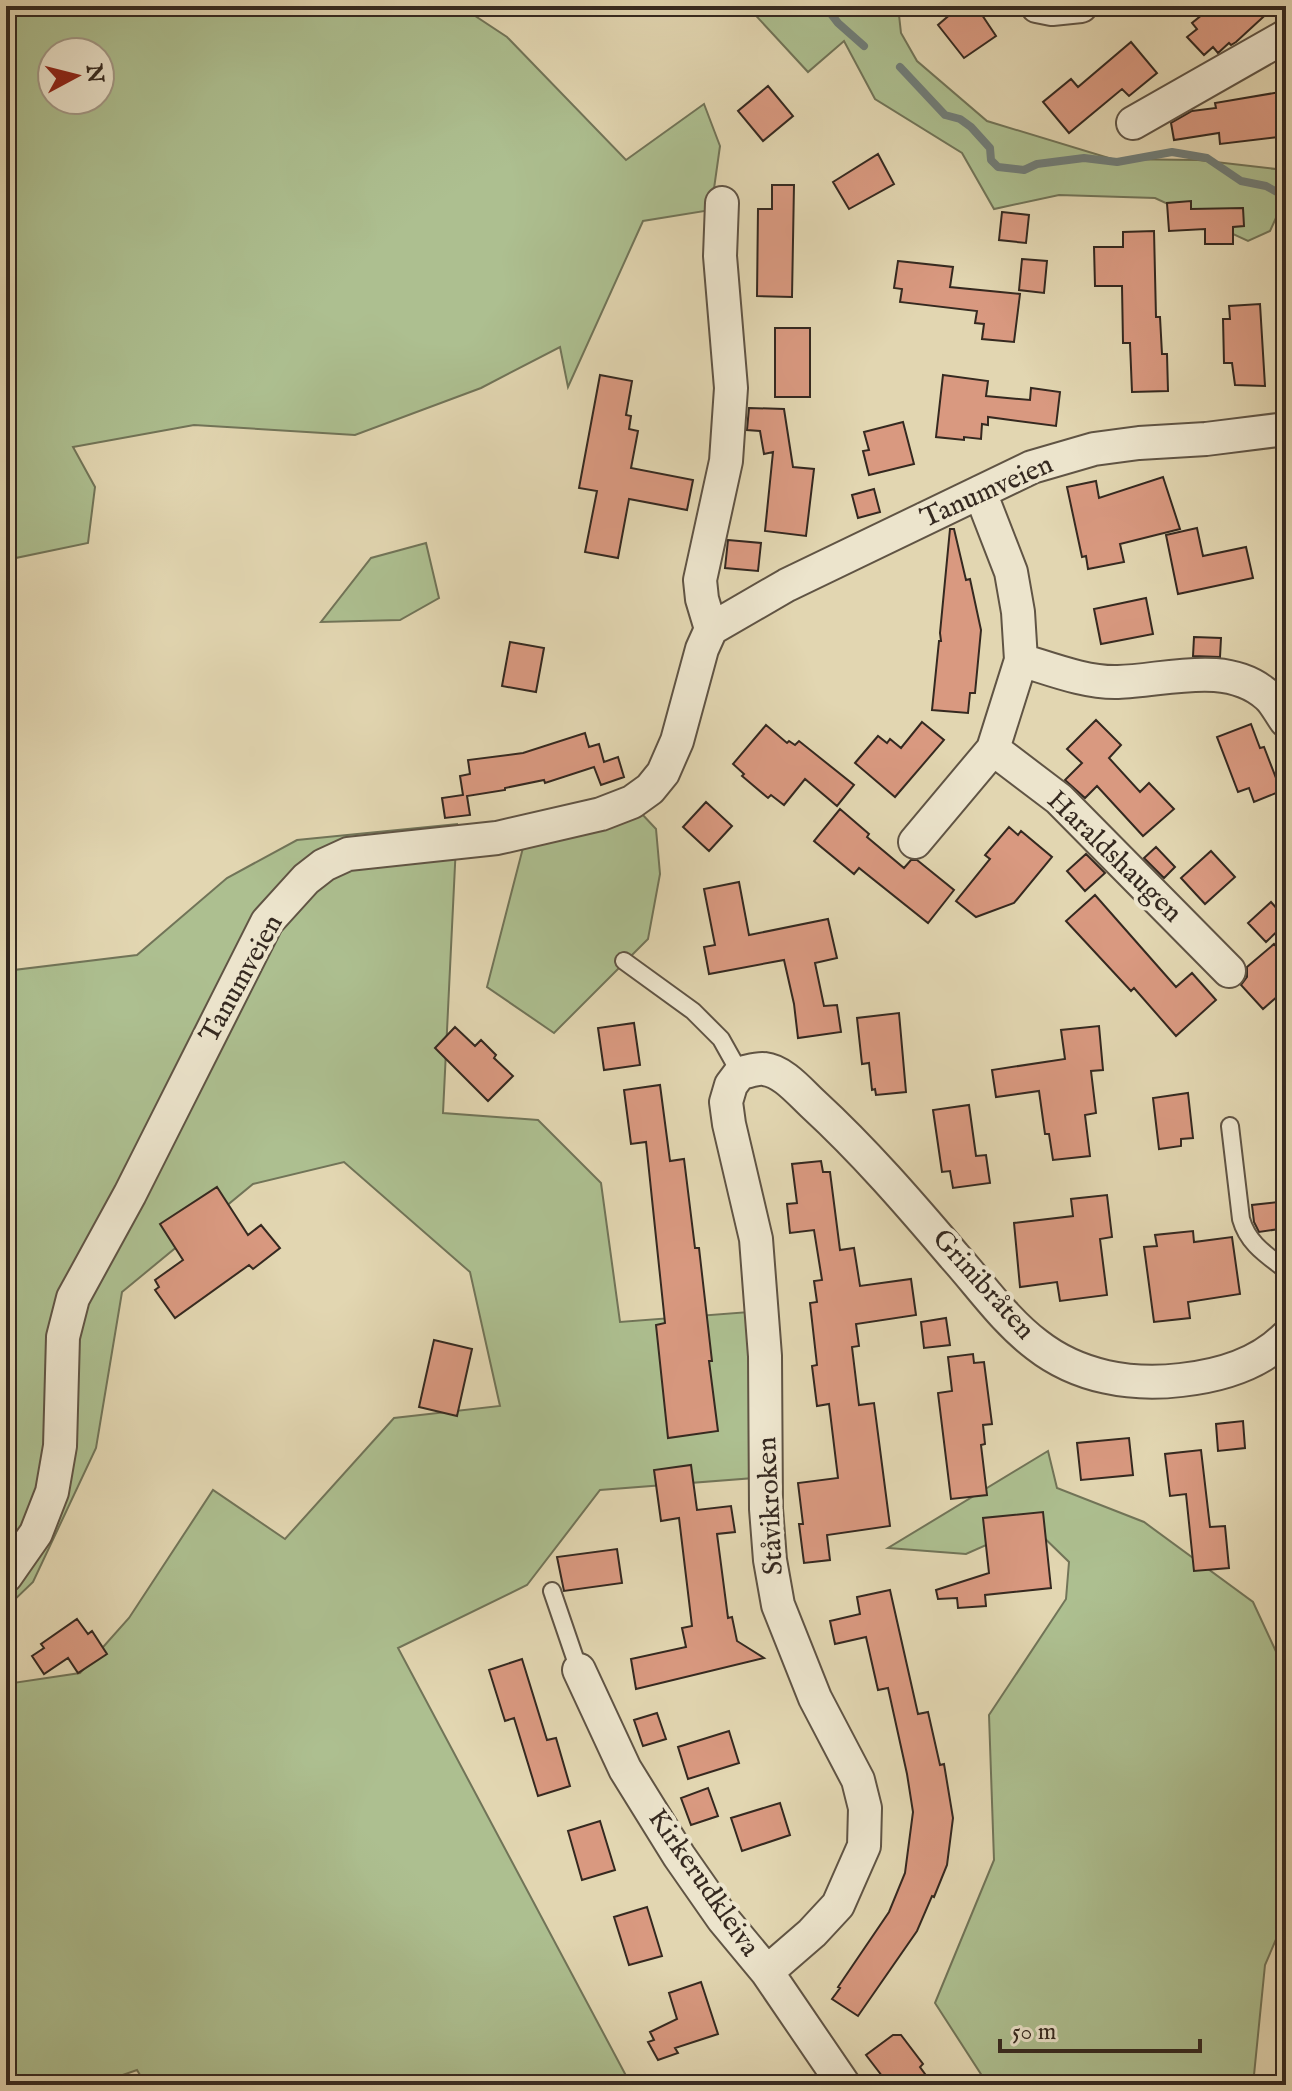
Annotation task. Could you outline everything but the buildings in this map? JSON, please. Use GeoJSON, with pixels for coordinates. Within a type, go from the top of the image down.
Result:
{"type":"FeatureCollection","features":[{"type":"Feature","properties":{"kind":"street"},"geometry":{"type":"LineString","coordinates":[[1037,6],[1052,9],[1081,6]]}},
{"type":"Feature","properties":{"kind":"street"},"geometry":{"type":"LineString","coordinates":[[1133,123],[1286,36]]}},
{"type":"Feature","properties":{"kind":"street"},"geometry":{"type":"LineString","coordinates":[[711,629],[700,580],[726,461],[731,388],[720,256],[722,203]]}},
{"type":"Feature","properties":{"kind":"street","name":"Tanumveien"},"geometry":{"type":"LineString","coordinates":[[6,1576],[36,1533],[52,1492],[60,1446],[63,1337],[73,1298],[130,1194],[267,922],[306,879],[324,865],[348,854],[497,838],[601,814],[632,802],[650,789],[663,773],[677,741],[702,649],[711,629],[787,585],[1032,467],[1094,449],[1286,429]]}},
{"type":"Feature","properties":{"kind":"street"},"geometry":{"type":"LineString","coordinates":[[915,842],[993,749],[1021,660],[1018,612],[1011,572],[980,492]]}},
{"type":"Feature","properties":{"kind":"street"},"geometry":{"type":"LineString","coordinates":[[1021,660],[1069,674],[1115,682],[1218,675],[1246,683],[1268,696],[1286,721]]}},
{"type":"Feature","properties":{"kind":"street","name":"Haraldshaugen"},"geometry":{"type":"LineString","coordinates":[[993,749],[1059,799],[1229,971]]}},
{"type":"Feature","properties":{"kind":"street","name":"Grinibråten"},"geometry":{"type":"LineString","coordinates":[[736,1079],[765,1069],[785,1078],[849,1137],[1002,1312],[1038,1346],[1078,1369],[1119,1381],[1168,1382],[1202,1378],[1239,1367],[1273,1350],[1286,1337]]}},
{"type":"Feature","properties":{"kind":"street","name":"Ståvikroken"},"geometry":{"type":"LineString","coordinates":[[736,1079],[726,1102],[756,1239],[765,1356],[766,1509],[778,1605],[815,1698],[858,1780],[865,1808],[864,1846],[838,1905],[812,1933],[767,1972]]}},
{"type":"Feature","properties":{"kind":"street","name":"Kirkerudkleiva"},"geometry":{"type":"LineString","coordinates":[[579,1670],[625,1769],[679,1856],[723,1919],[767,1972],[844,2085]]}},
{"type":"Feature","properties":{"kind":"lane"},"geometry":{"type":"LineString","coordinates":[[624,961],[693,1011],[721,1039],[736,1079]]}},
{"type":"Feature","properties":{"kind":"lane"},"geometry":{"type":"LineString","coordinates":[[1230,1126],[1245,1234],[1255,1246],[1286,1270]]}},
{"type":"Feature","properties":{"kind":"lane"},"geometry":{"type":"LineString","coordinates":[[552,1591],[579,1670]]}},
{"type":"Feature","properties":{"kind":"green space"},"geometry":{"type":"Polygon","coordinates":[[[6,6],[460,6],[507,37],[626,160],[704,104],[720,146],[711,210],[643,221],[568,387],[560,347],[481,388],[355,435],[194,425],[73,447],[95,487],[88,543],[16,558],[6,576],[6,6]]]}},
{"type":"Feature","properties":{"kind":"green space"},"geometry":{"type":"Polygon","coordinates":[[[747,6],[898,6],[901,33],[917,61],[987,121],[1112,159],[1198,160],[1284,170],[1286,209],[1281,207],[1270,231],[1248,241],[1155,198],[1059,195],[994,209],[962,153],[875,99],[844,41],[808,72],[747,6]]]}},
{"type":"Feature","properties":{"kind":"green space"},"geometry":{"type":"Polygon","coordinates":[[[426,543],[439,598],[400,620],[321,622],[371,558],[426,543]]]}},
{"type":"Feature","properties":{"kind":"green space"},"geometry":{"type":"Polygon","coordinates":[[[641,813],[656,829],[660,874],[648,939],[554,1033],[487,987],[525,840],[641,813]]]}},
{"type":"Feature","properties":{"kind":"green space"},"geometry":{"type":"Polygon","coordinates":[[[457,824],[443,1113],[538,1120],[601,1183],[620,1322],[749,1312],[754,1478],[600,1490],[527,1585],[398,1648],[631,2085],[146,2085],[137,2070],[94,2085],[6,2085],[6,1684],[80,1673],[129,1618],[213,1490],[285,1539],[394,1418],[500,1406],[470,1272],[344,1162],[253,1184],[122,1292],[96,1448],[33,1582],[6,1608],[6,971],[137,955],[227,878],[297,840],[457,824]]]}},
{"type":"Feature","properties":{"kind":"green space"},"geometry":{"type":"Polygon","coordinates":[[[1048,1451],[1057,1488],[1144,1522],[1253,1602],[1286,1673],[1286,1916],[1265,1965],[1253,2085],[988,2085],[935,2003],[994,1860],[989,1715],[1066,1599],[1069,1562],[1031,1525],[966,1554],[888,1548],[1048,1451]]]}},
{"type":"Feature","properties":{"kind":"waterway"},"geometry":{"type":"LineString","coordinates":[[825,6],[838,23],[864,46]]}},
{"type":"Feature","properties":{"kind":"waterway"},"geometry":{"type":"LineString","coordinates":[[900,67],[945,115],[960,119],[971,127],[990,148],[991,160],[998,167],[1024,170],[1037,164],[1084,158],[1117,162],[1172,152],[1207,158],[1241,181],[1266,186],[1286,197]]}}]}
